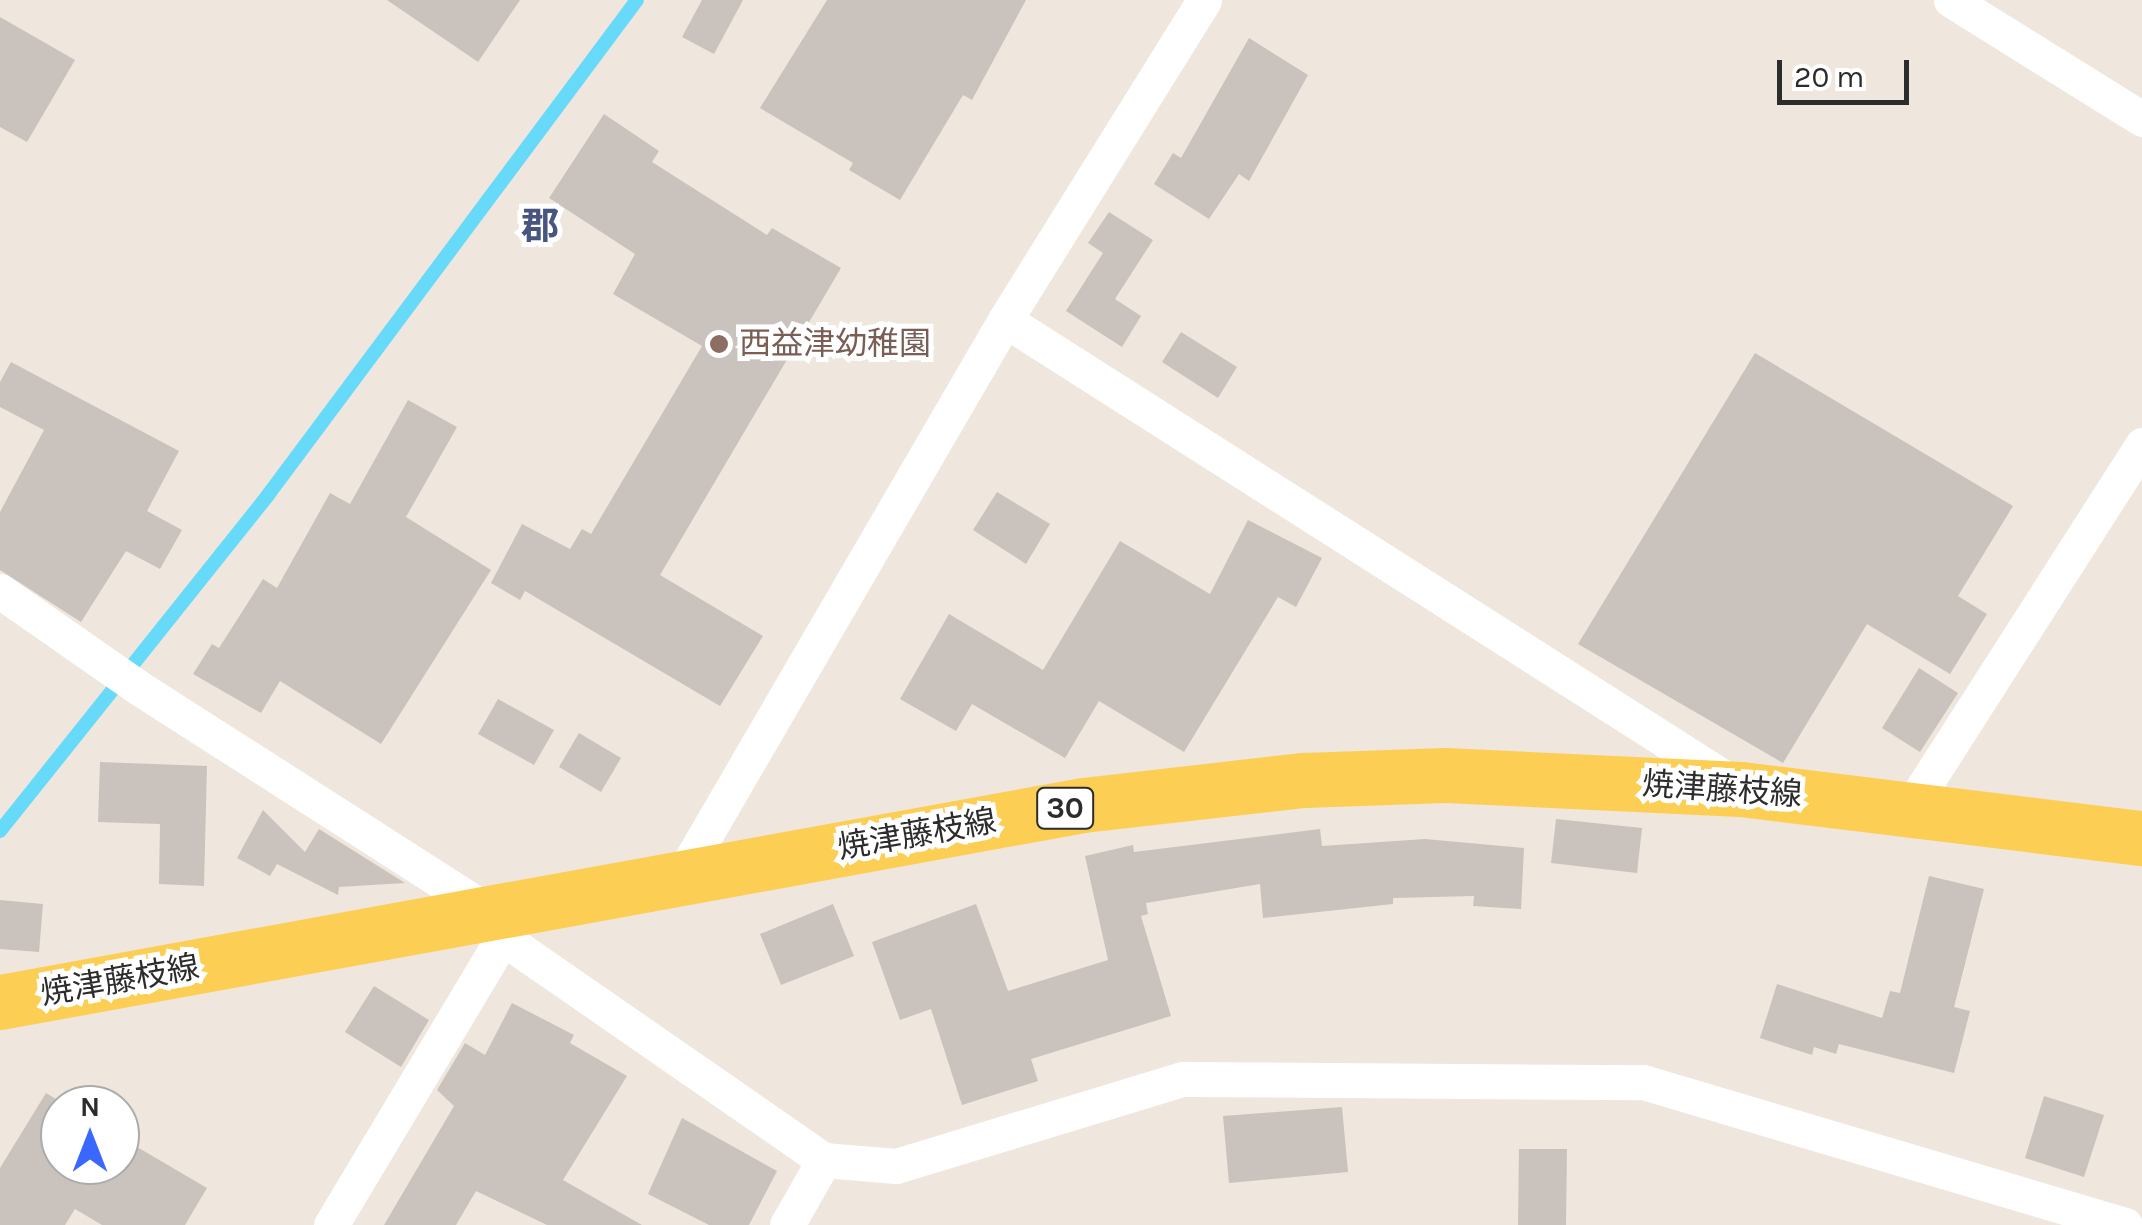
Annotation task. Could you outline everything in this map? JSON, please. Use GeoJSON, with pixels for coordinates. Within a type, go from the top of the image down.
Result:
{"type":"FeatureCollection","features":[{"type":"Feature","properties":{"kind":"main road","name":"焼津藤枝線"},"geometry":{"type":"LineString","coordinates":[[0,1002],[497,926],[681,877],[1083,805],[1304,780],[1444,774],[1741,788],[2142,838]]}},
{"type":"Feature","properties":{"kind":"street"},"geometry":{"type":"LineString","coordinates":[[681,877],[1005,320],[1204,0]]}},
{"type":"Feature","properties":{"kind":"street"},"geometry":{"type":"LineString","coordinates":[[1951,0],[2142,119]]}},
{"type":"Feature","properties":{"kind":"street"},"geometry":{"type":"LineString","coordinates":[[1005,320],[1741,788]]}},
{"type":"Feature","properties":{"kind":"street"},"geometry":{"type":"LineString","coordinates":[[1910,808],[2142,445]]}},
{"type":"Feature","properties":{"kind":"street"},"geometry":{"type":"LineString","coordinates":[[0,591],[497,926],[824,1160],[896,1166],[1182,1078],[1644,1082],[2126,1225]]}},
{"type":"Feature","properties":{"kind":"street"},"geometry":{"type":"LineString","coordinates":[[331,1225],[497,926]]}},
{"type":"Feature","properties":{"kind":"street"},"geometry":{"type":"LineString","coordinates":[[787,1225],[824,1160]]}},
{"type":"Feature","properties":{"kind":"building"},"geometry":{"type":"Polygon","coordinates":[[[387,0],[520,0],[478,62],[387,0]]]}},
{"type":"Feature","properties":{"kind":"building"},"geometry":{"type":"Polygon","coordinates":[[[702,0],[743,0],[714,54],[682,37],[702,0]]]}},
{"type":"Feature","properties":{"kind":"building"},"geometry":{"type":"Polygon","coordinates":[[[827,0],[1026,0],[972,100],[963,95],[900,200],[849,170],[853,163],[760,108],[827,0]]]}},
{"type":"Feature","properties":{"kind":"building"},"geometry":{"type":"Polygon","coordinates":[[[0,17],[75,60],[27,142],[0,127],[0,17]]]}},
{"type":"Feature","properties":{"kind":"building"},"geometry":{"type":"Polygon","coordinates":[[[1249,38],[1308,75],[1249,181],[1239,174],[1209,219],[1154,184],[1173,153],[1181,158],[1249,38]]]}},
{"type":"Feature","properties":{"kind":"building"},"geometry":{"type":"Polygon","coordinates":[[[604,114],[659,151],[652,162],[767,235],[772,228],[841,268],[660,575],[763,636],[720,706],[525,591],[520,600],[491,583],[522,524],[570,549],[582,529],[591,534],[702,346],[613,294],[635,254],[549,198],[604,114]]]}},
{"type":"Feature","properties":{"kind":"building"},"geometry":{"type":"Polygon","coordinates":[[[1109,212],[1153,240],[1115,299],[1141,316],[1122,347],[1066,311],[1103,253],[1088,243],[1109,212]]]}},
{"type":"Feature","properties":{"kind":"building"},"geometry":{"type":"Polygon","coordinates":[[[1181,332],[1237,367],[1218,398],[1162,362],[1181,332]]]}},
{"type":"Feature","properties":{"kind":"building"},"geometry":{"type":"Polygon","coordinates":[[[1755,353],[2013,506],[1958,596],[1987,614],[1950,674],[1867,624],[1783,763],[1578,644],[1755,353]]]}},
{"type":"Feature","properties":{"kind":"building"},"geometry":{"type":"Polygon","coordinates":[[[11,362],[179,451],[147,511],[182,530],[160,569],[126,551],[81,622],[0,570],[0,512],[44,430],[0,407],[0,382],[11,362]]]}},
{"type":"Feature","properties":{"kind":"building"},"geometry":{"type":"Polygon","coordinates":[[[408,400],[457,427],[406,517],[491,570],[381,744],[280,681],[261,713],[193,674],[212,644],[219,648],[263,579],[277,588],[330,493],[350,504],[408,400]]]}},
{"type":"Feature","properties":{"kind":"building"},"geometry":{"type":"Polygon","coordinates":[[[997,492],[1050,524],[1026,564],[973,530],[997,492]]]}},
{"type":"Feature","properties":{"kind":"building"},"geometry":{"type":"Polygon","coordinates":[[[1248,520],[1322,558],[1296,607],[1278,597],[1184,752],[1099,701],[1065,758],[972,704],[956,731],[900,699],[949,614],[1043,670],[1120,541],[1210,594],[1248,520]]]}},
{"type":"Feature","properties":{"kind":"building"},"geometry":{"type":"Polygon","coordinates":[[[1919,668],[1958,693],[1920,752],[1882,728],[1919,668]]]}},
{"type":"Feature","properties":{"kind":"building"},"geometry":{"type":"Polygon","coordinates":[[[498,699],[554,730],[534,765],[478,734],[498,699]]]}},
{"type":"Feature","properties":{"kind":"building"},"geometry":{"type":"Polygon","coordinates":[[[579,733],[621,758],[601,792],[559,767],[579,733]]]}},
{"type":"Feature","properties":{"kind":"building"},"geometry":{"type":"Polygon","coordinates":[[[100,762],[207,766],[204,886],[159,884],[160,824],[98,822],[100,762]]]}},
{"type":"Feature","properties":{"kind":"building"},"geometry":{"type":"Polygon","coordinates":[[[263,810],[305,852],[319,829],[405,883],[339,887],[338,895],[277,864],[270,876],[237,858],[263,810]]]}},
{"type":"Feature","properties":{"kind":"building"},"geometry":{"type":"Polygon","coordinates":[[[1556,819],[1642,828],[1637,873],[1551,863],[1556,819]]]}},
{"type":"Feature","properties":{"kind":"building"},"geometry":{"type":"Polygon","coordinates":[[[1320,829],[1322,846],[1425,839],[1524,848],[1521,909],[1473,906],[1474,896],[1393,898],[1393,904],[1263,918],[1260,884],[1146,903],[1148,914],[1141,916],[1171,1016],[1031,1059],[1038,1081],[962,1105],[931,1009],[900,1020],[872,942],[976,904],[1008,991],[1108,960],[1085,856],[1133,845],[1134,852],[1320,829]]]}},
{"type":"Feature","properties":{"kind":"building"},"geometry":{"type":"Polygon","coordinates":[[[1929,876],[1984,889],[1954,1007],[1970,1011],[1954,1073],[1839,1044],[1836,1054],[1814,1047],[1812,1055],[1760,1038],[1777,984],[1882,1018],[1890,991],[1900,993],[1929,876]]]}},
{"type":"Feature","properties":{"kind":"building"},"geometry":{"type":"Polygon","coordinates":[[[0,900],[43,904],[39,952],[0,949],[0,900]]]}},
{"type":"Feature","properties":{"kind":"building"},"geometry":{"type":"Polygon","coordinates":[[[833,904],[854,956],[781,985],[760,934],[833,904]]]}},
{"type":"Feature","properties":{"kind":"building"},"geometry":{"type":"Polygon","coordinates":[[[374,986],[429,1020],[401,1067],[345,1032],[374,986]]]}},
{"type":"Feature","properties":{"kind":"building"},"geometry":{"type":"Polygon","coordinates":[[[512,1003],[574,1035],[570,1043],[627,1076],[563,1180],[642,1225],[547,1225],[476,1191],[456,1225],[384,1225],[454,1106],[437,1090],[465,1043],[485,1055],[512,1003]]]}},
{"type":"Feature","properties":{"kind":"building"},"geometry":{"type":"Polygon","coordinates":[[[2044,1096],[2104,1115],[2084,1177],[2025,1158],[2044,1096]]]}},
{"type":"Feature","properties":{"kind":"building"},"geometry":{"type":"Polygon","coordinates":[[[40,1103],[40,1185],[140,1185],[140,1149],[207,1188],[185,1225],[102,1225],[75,1209],[65,1225],[0,1225],[0,1168],[40,1103]]]}},
{"type":"Feature","properties":{"kind":"building"},"geometry":{"type":"Polygon","coordinates":[[[1342,1107],[1348,1172],[1229,1183],[1223,1116],[1342,1107]]]}},
{"type":"Feature","properties":{"kind":"building"},"geometry":{"type":"Polygon","coordinates":[[[682,1118],[777,1171],[749,1225],[709,1225],[648,1194],[682,1118]]]}},
{"type":"Feature","properties":{"kind":"building"},"geometry":{"type":"Polygon","coordinates":[[[1519,1149],[1567,1149],[1566,1225],[1518,1225],[1519,1149]]]}},
{"type":"Feature","properties":{"kind":"waterway"},"geometry":{"type":"LineString","coordinates":[[0,831],[268,495],[637,0]]}},
{"type":"Feature","properties":{"kind":"place","name":"西益津幼稚園"},"geometry":{"type":"Point","coordinates":[719,344]}},
{"type":"Feature","properties":{"kind":"district","name":"郡"},"geometry":{"type":"Point","coordinates":[540,227]}}]}
